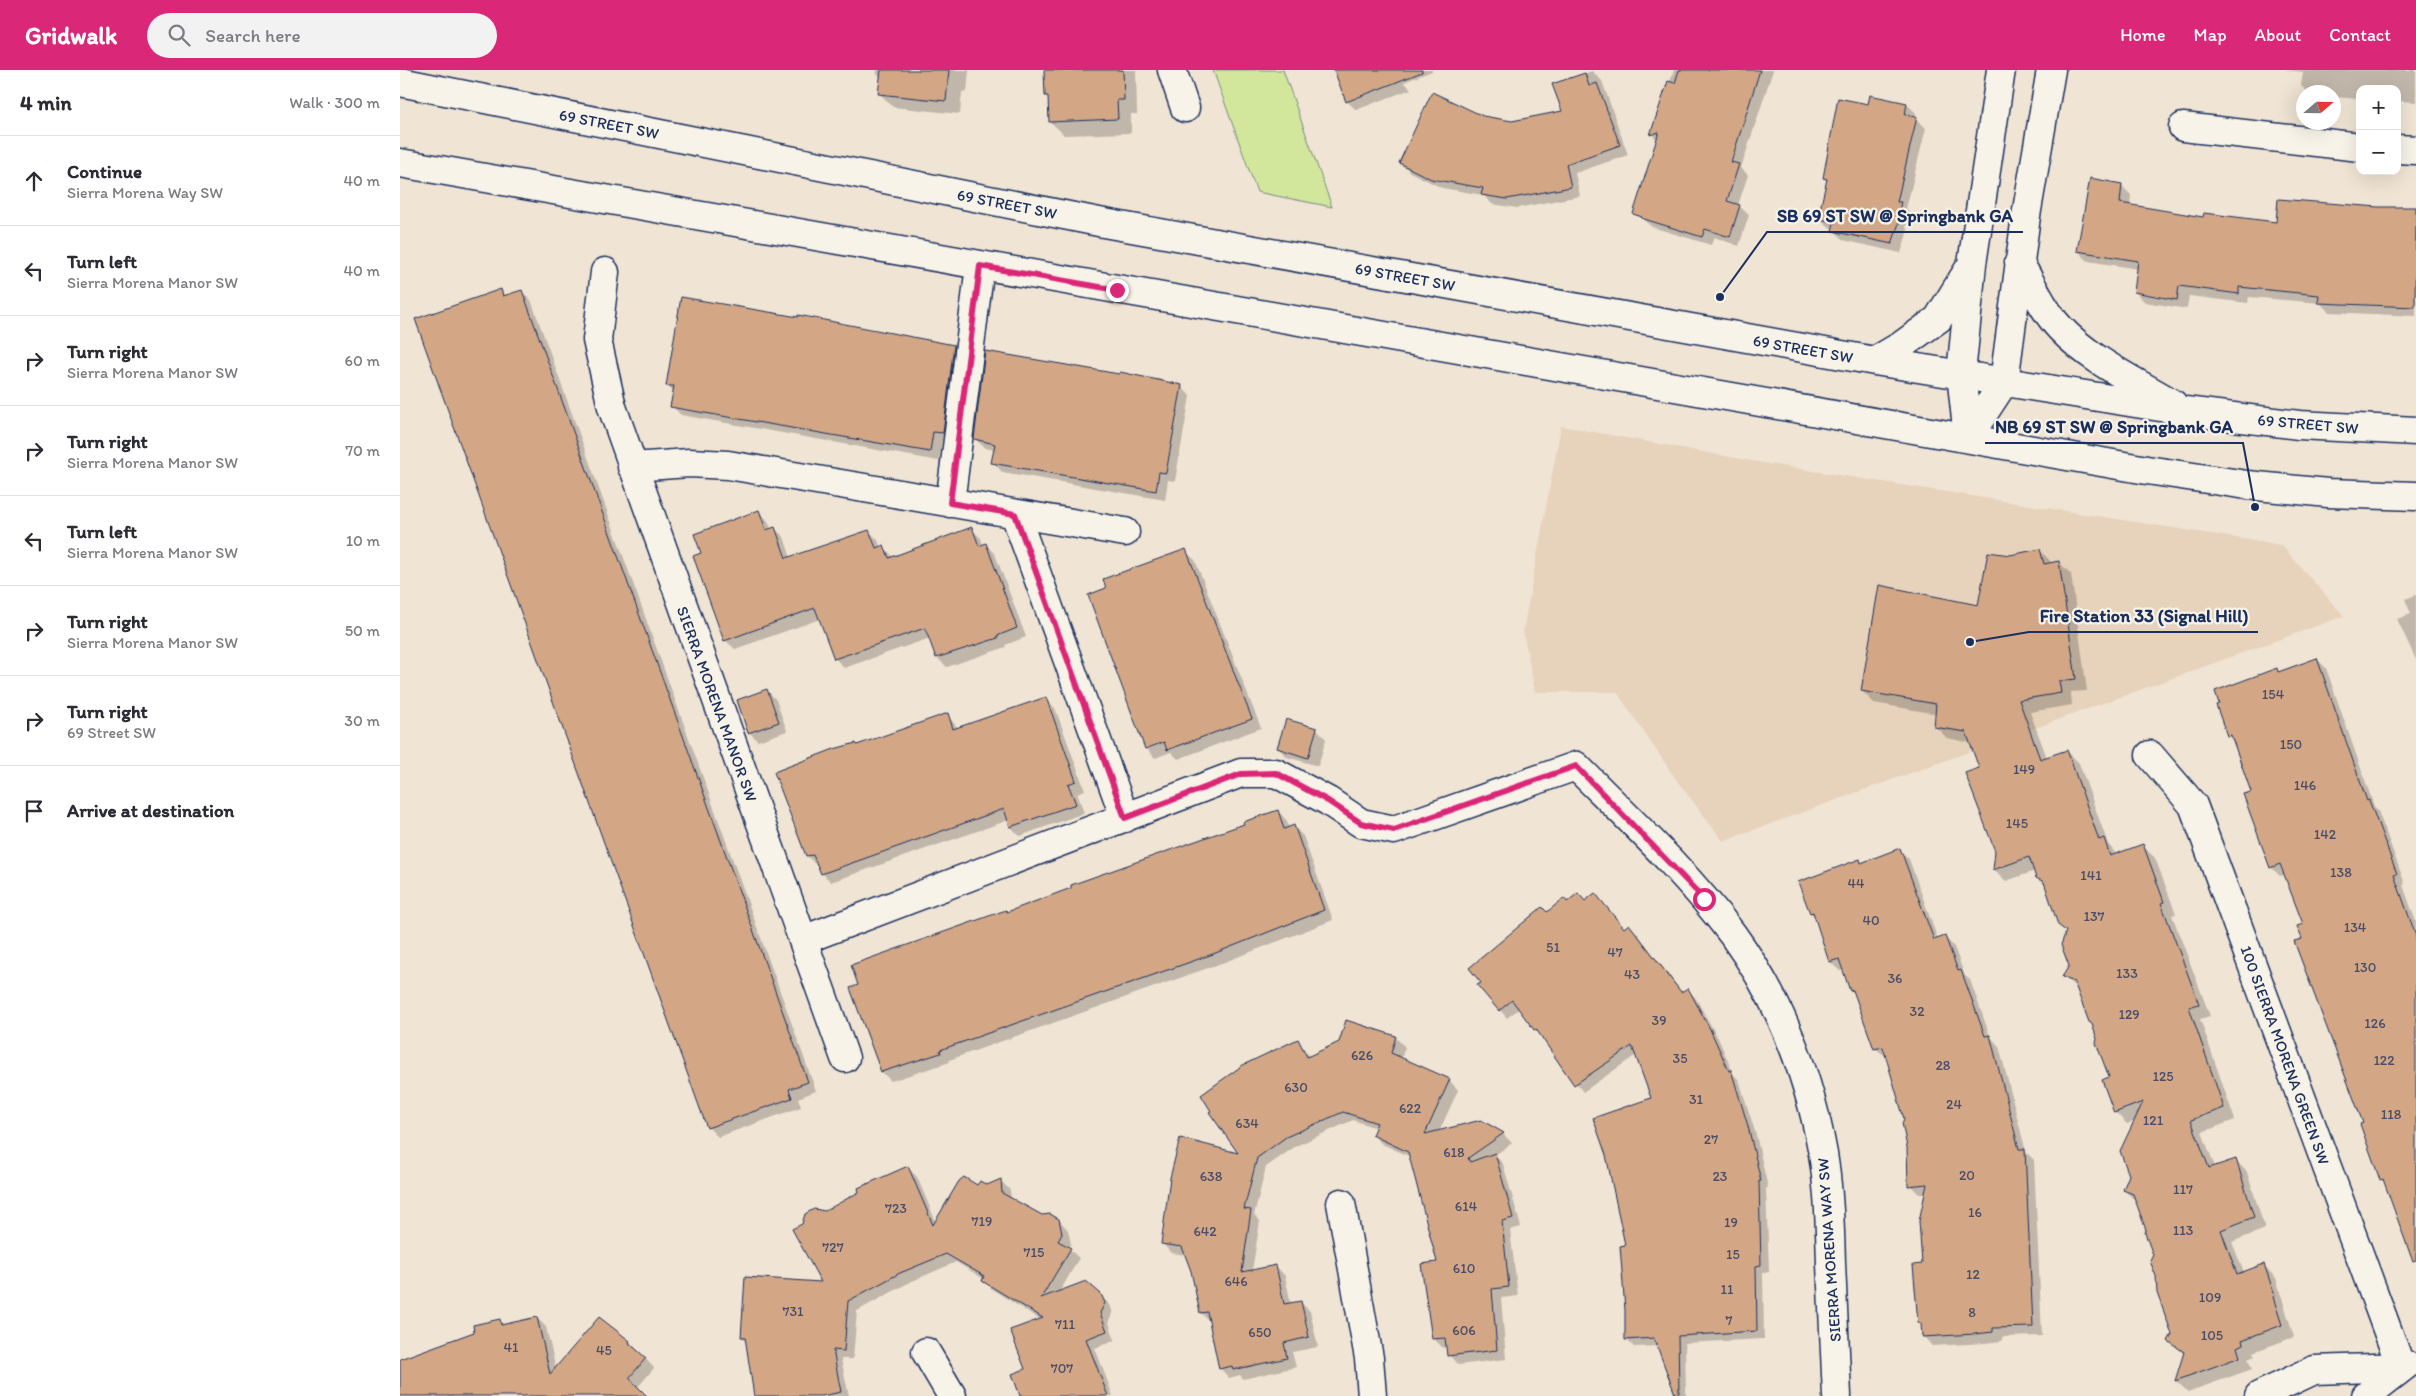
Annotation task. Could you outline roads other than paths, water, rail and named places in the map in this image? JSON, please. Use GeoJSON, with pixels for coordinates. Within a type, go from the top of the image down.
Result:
{"type":"FeatureCollection","features":[{"type":"Feature","properties":{"kind":"street"},"geometry":{"type":"LineString","coordinates":[[1172,70],[1185,108]]}},
{"type":"Feature","properties":{"kind":"street"},"geometry":{"type":"LineString","coordinates":[[1968,438],[1961,374],[1972,264],[2001,70]]}},
{"type":"Feature","properties":{"kind":"street"},"geometry":{"type":"LineString","coordinates":[[1968,438],[2004,382],[2019,262],[2051,70]]}},
{"type":"Feature","properties":{"kind":"street","name":"69 STREET SW"},"geometry":{"type":"LineString","coordinates":[[400,82],[1104,224],[1874,362],[1961,374],[2185,411],[2299,425],[2416,431]]}},
{"type":"Feature","properties":{"kind":"street"},"geometry":{"type":"LineString","coordinates":[[2183,127],[2356,147]]}},
{"type":"Feature","properties":{"kind":"street"},"geometry":{"type":"LineString","coordinates":[[2401,149],[2416,150]]}},
{"type":"Feature","properties":{"kind":"street"},"geometry":{"type":"LineString","coordinates":[[400,163],[2147,470],[2247,485],[2328,493],[2416,496]]}},
{"type":"Feature","properties":{"kind":"street"},"geometry":{"type":"LineString","coordinates":[[2019,262],[2052,318],[2073,340],[2104,363],[2185,411]]}},
{"type":"Feature","properties":{"kind":"street"},"geometry":{"type":"LineString","coordinates":[[1874,362],[1902,345],[1938,319],[1972,264]]}},
{"type":"Feature","properties":{"kind":"street"},"geometry":{"type":"LineString","coordinates":[[950,503],[980,266]]}},
{"type":"Feature","properties":{"kind":"street","name":"SIERRA MORENA MANOR SW"},"geometry":{"type":"LineString","coordinates":[[605,272],[597,340],[612,407],[845,1058]]}},
{"type":"Feature","properties":{"kind":"street"},"geometry":{"type":"LineString","coordinates":[[632,467],[689,463],[728,466],[1126,532]]}},
{"type":"Feature","properties":{"kind":"street"},"geometry":{"type":"LineString","coordinates":[[803,940],[1125,818],[1015,514]]}},
{"type":"Feature","properties":{"kind":"street","name":"100 SIERRA MORENA GREEN SW"},"geometry":{"type":"LineString","coordinates":[[2150,755],[2193,805],[2408,1364]]}},
{"type":"Feature","properties":{"kind":"street","name":"SIERRA MORENA WAY SW"},"geometry":{"type":"LineString","coordinates":[[1125,818],[1241,774],[1276,773],[1328,801],[1361,823],[1394,830],[1576,766],[1680,872],[1733,936],[1768,992],[1799,1061],[1813,1107],[1823,1155],[1829,1204],[1837,1396]]}},
{"type":"Feature","properties":{"kind":"street"},"geometry":{"type":"LineString","coordinates":[[1341,1203],[1370,1358],[1372,1396]]}},
{"type":"Feature","properties":{"kind":"street"},"geometry":{"type":"LineString","coordinates":[[926,1352],[952,1396]]}},
{"type":"Feature","properties":{"kind":"street"},"geometry":{"type":"LineString","coordinates":[[2259,1396],[2314,1370],[2408,1364]]}},
{"type":"Feature","properties":{"kind":"street"},"geometry":{"type":"LineString","coordinates":[[2366,1396],[2408,1364]]}},
{"type":"Feature","properties":{"kind":"place","name":"SB 69 ST SW @ Springbank GA"},"geometry":{"type":"Point","coordinates":[1720,297]}},
{"type":"Feature","properties":{"kind":"place","name":"NB 69 ST SW @ Springbank GA"},"geometry":{"type":"Point","coordinates":[2255,507]}},
{"type":"Feature","properties":{"kind":"place","name":"Fire Station 33 (Signal Hill)"},"geometry":{"type":"Point","coordinates":[1970,642]}}]}
